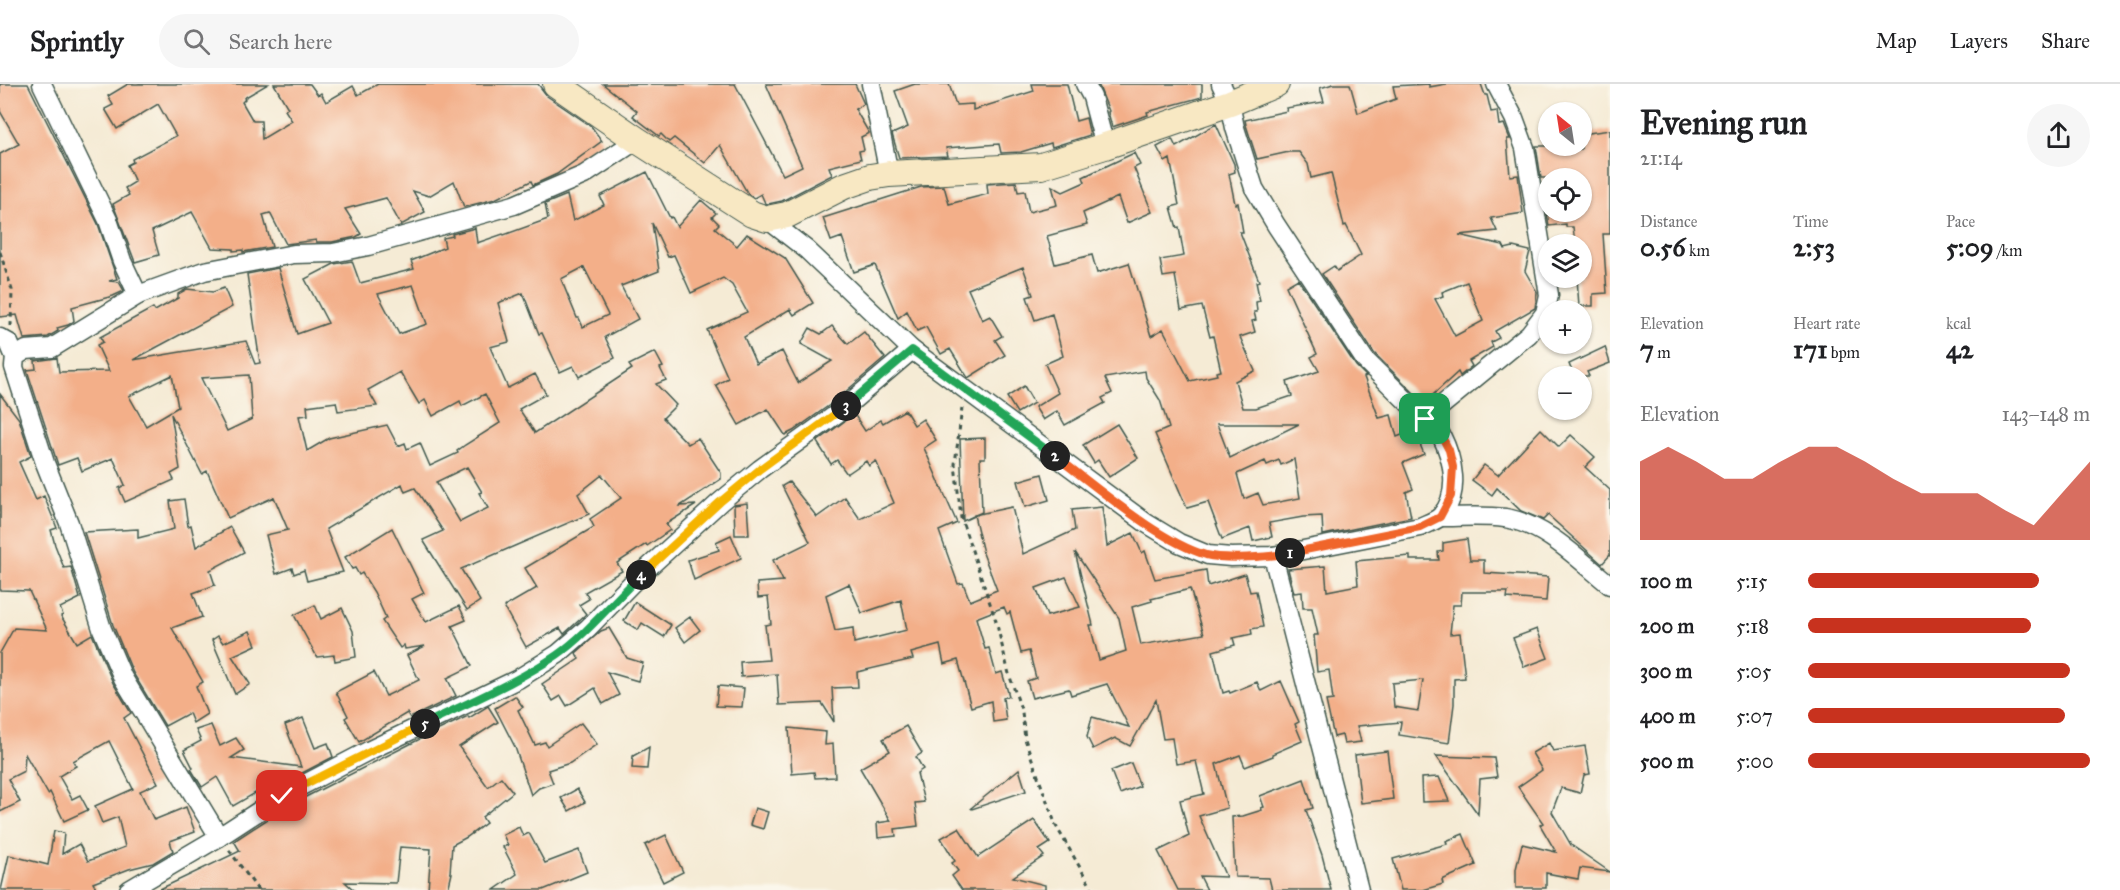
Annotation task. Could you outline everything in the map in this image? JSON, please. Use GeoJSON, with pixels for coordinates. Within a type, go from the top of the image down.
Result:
{"type":"FeatureCollection","features":[{"type":"Feature","properties":{"kind":"main road"},"geometry":{"type":"LineString","coordinates":[[556,84],[637,140],[752,214],[767,219],[788,215],[844,186],[870,177],[1041,166],[1105,146],[1225,94],[1276,84]]}},
{"type":"Feature","properties":{"kind":"street"},"geometry":{"type":"LineString","coordinates":[[42,84],[108,220],[122,261],[138,295]]}},
{"type":"Feature","properties":{"kind":"street"},"geometry":{"type":"LineString","coordinates":[[872,84],[889,174]]}},
{"type":"Feature","properties":{"kind":"street"},"geometry":{"type":"LineString","coordinates":[[1085,84],[1092,97],[1105,146]]}},
{"type":"Feature","properties":{"kind":"street"},"geometry":{"type":"LineString","coordinates":[[1425,419],[1529,334],[1545,313],[1549,295],[1525,148],[1514,118],[1496,84]]}},
{"type":"Feature","properties":{"kind":"street"},"geometry":{"type":"LineString","coordinates":[[1225,94],[1254,188],[1276,225],[1365,360],[1441,435],[1449,450],[1453,467],[1451,496],[1440,517]]}},
{"type":"Feature","properties":{"kind":"street"},"geometry":{"type":"LineString","coordinates":[[219,837],[123,678],[102,629],[69,523],[45,463],[8,346],[26,350],[52,348],[138,295],[204,271],[294,254],[333,252],[368,246],[514,205],[584,175],[637,140]]}},
{"type":"Feature","properties":{"kind":"street"},"geometry":{"type":"LineString","coordinates":[[767,219],[807,250],[912,350],[1146,524],[1179,543],[1208,555],[1273,556],[1420,527],[1440,517],[1506,518],[1548,535],[1610,585]]}},
{"type":"Feature","properties":{"kind":"street"},"geometry":{"type":"LineString","coordinates":[[129,890],[219,837],[282,796],[370,750],[518,679],[558,654],[720,502],[760,469],[838,413],[912,350]]}},
{"type":"Feature","properties":{"kind":"street"},"geometry":{"type":"LineString","coordinates":[[1273,556],[1359,890]]}},
{"type":"Feature","properties":{"kind":"path"},"geometry":{"type":"LineString","coordinates":[[0,252],[12,290],[12,319],[8,346]]}},
{"type":"Feature","properties":{"kind":"path"},"geometry":{"type":"LineString","coordinates":[[964,388],[955,464],[961,518],[996,621],[1009,674],[1022,712],[1025,739],[1034,765],[1056,826],[1093,890]]}},
{"type":"Feature","properties":{"kind":"path"},"geometry":{"type":"LineString","coordinates":[[219,837],[258,890]]}},
{"type":"Feature","properties":{"kind":"building"},"geometry":{"type":"Polygon","coordinates":[[[0,84],[28,84],[98,224],[117,279],[109,281],[119,282],[124,291],[72,307],[74,321],[57,328],[58,331],[48,337],[24,339],[17,315],[0,317],[0,154],[19,144],[0,111],[0,84]]]}},
{"type":"Feature","properties":{"kind":"building"},"geometry":{"type":"Polygon","coordinates":[[[128,84],[268,84],[244,98],[242,102],[253,121],[261,121],[262,139],[292,121],[285,110],[288,108],[274,84],[310,84],[318,95],[321,93],[326,102],[353,86],[358,95],[378,84],[538,84],[547,96],[591,126],[602,141],[557,174],[533,185],[531,181],[495,199],[464,207],[454,181],[429,196],[413,191],[425,212],[401,225],[386,198],[345,209],[361,234],[332,242],[316,242],[316,240],[286,244],[270,213],[263,215],[272,247],[243,252],[243,250],[212,248],[192,212],[152,231],[159,255],[135,262],[113,204],[129,195],[125,188],[135,182],[127,165],[133,162],[132,159],[176,136],[158,104],[117,129],[105,109],[113,105],[108,96],[128,84]]]}},
{"type":"Feature","properties":{"kind":"building"},"geometry":{"type":"Polygon","coordinates":[[[603,84],[735,84],[783,175],[802,166],[766,84],[855,84],[864,104],[855,109],[869,133],[861,137],[864,150],[859,151],[861,159],[829,167],[832,175],[782,201],[768,204],[765,203],[761,194],[754,198],[748,194],[720,145],[705,163],[674,138],[669,142],[661,134],[659,136],[633,116],[637,111],[603,84]]]}},
{"type":"Feature","properties":{"kind":"building"},"geometry":{"type":"Polygon","coordinates":[[[915,84],[949,84],[956,105],[973,104],[973,110],[1034,91],[1032,84],[1067,84],[1076,121],[1086,118],[1090,135],[1052,147],[1051,143],[1021,152],[1001,153],[999,144],[946,148],[948,156],[899,158],[892,134],[908,127],[895,91],[915,84]]]}},
{"type":"Feature","properties":{"kind":"building"},"geometry":{"type":"Polygon","coordinates":[[[1098,84],[1202,84],[1202,97],[1147,112],[1148,115],[1112,127],[1109,111],[1098,84]]]}},
{"type":"Feature","properties":{"kind":"building"},"geometry":{"type":"Polygon","coordinates":[[[1333,84],[1350,84],[1358,113],[1396,99],[1393,86],[1429,84],[1429,87],[1446,84],[1481,84],[1487,95],[1491,112],[1497,111],[1499,125],[1504,124],[1510,139],[1507,139],[1510,176],[1518,175],[1523,213],[1491,218],[1497,231],[1459,235],[1503,245],[1505,249],[1513,247],[1530,251],[1525,271],[1537,292],[1535,308],[1495,331],[1499,338],[1491,342],[1493,347],[1469,361],[1472,366],[1460,376],[1458,372],[1424,403],[1374,353],[1322,274],[1334,266],[1337,271],[1361,255],[1346,225],[1344,226],[1331,173],[1311,178],[1308,164],[1299,152],[1257,159],[1245,120],[1287,111],[1286,108],[1324,102],[1320,88],[1333,84]],[[1467,282],[1442,292],[1443,296],[1435,299],[1455,336],[1483,321],[1467,282]]]}},
{"type":"Feature","properties":{"kind":"building"},"geometry":{"type":"Polygon","coordinates":[[[1216,124],[1234,164],[1235,172],[1229,174],[1235,204],[1238,203],[1243,232],[1240,232],[1259,281],[1256,282],[1260,301],[1256,302],[1257,312],[1254,312],[1256,320],[1252,321],[1255,332],[1240,337],[1255,371],[1235,381],[1243,408],[1256,408],[1292,396],[1287,382],[1319,371],[1311,357],[1317,354],[1286,286],[1298,279],[1356,366],[1366,376],[1364,377],[1379,418],[1391,415],[1397,437],[1414,430],[1424,454],[1403,463],[1413,489],[1406,492],[1411,517],[1323,535],[1322,516],[1303,517],[1269,523],[1272,537],[1253,541],[1250,528],[1222,539],[1208,502],[1187,508],[1155,434],[1169,428],[1160,400],[1146,378],[1145,371],[1105,378],[1112,393],[1102,398],[1105,403],[1065,425],[1057,411],[1043,420],[1035,407],[1058,393],[1045,364],[1063,356],[1052,314],[1035,320],[1027,297],[1033,295],[1023,267],[968,289],[982,320],[990,316],[1002,336],[995,340],[1005,355],[968,378],[950,349],[941,354],[926,327],[917,331],[907,311],[898,318],[875,265],[854,272],[842,237],[831,241],[823,218],[921,187],[944,186],[949,204],[988,194],[987,184],[1016,182],[1018,192],[1025,191],[1029,212],[1057,205],[1052,186],[1063,192],[1085,182],[1083,177],[1134,153],[1140,165],[1134,168],[1152,212],[1127,223],[1118,197],[1083,213],[1087,225],[1047,236],[1055,264],[1092,255],[1097,273],[1129,263],[1151,336],[1163,329],[1190,381],[1217,375],[1216,372],[1221,371],[1213,336],[1210,337],[1202,306],[1181,310],[1175,275],[1163,277],[1160,260],[1184,256],[1179,227],[1177,228],[1171,207],[1179,205],[1170,159],[1165,162],[1157,147],[1172,139],[1176,147],[1216,124]],[[1217,424],[1230,458],[1299,424],[1217,424]],[[1294,459],[1281,465],[1279,460],[1267,465],[1265,461],[1237,474],[1244,499],[1258,493],[1263,505],[1300,498],[1294,459]]]}},
{"type":"Feature","properties":{"kind":"building"},"geometry":{"type":"Polygon","coordinates":[[[1610,130],[1610,234],[1603,234],[1607,293],[1593,294],[1593,306],[1592,300],[1579,300],[1578,288],[1592,288],[1592,234],[1574,234],[1573,227],[1566,227],[1566,224],[1549,226],[1548,222],[1592,222],[1592,168],[1539,168],[1536,146],[1538,146],[1538,156],[1592,156],[1592,132],[1610,130]]]}},
{"type":"Feature","properties":{"kind":"building"},"geometry":{"type":"Polygon","coordinates":[[[647,172],[670,218],[672,217],[677,227],[701,200],[716,213],[712,217],[719,224],[715,228],[737,246],[747,234],[785,258],[813,303],[794,315],[790,309],[744,337],[756,364],[782,351],[798,383],[832,361],[801,344],[810,328],[821,334],[832,326],[848,344],[864,332],[885,358],[831,404],[785,435],[768,409],[739,425],[716,385],[728,378],[707,330],[747,312],[732,285],[723,278],[691,293],[674,255],[668,257],[652,223],[659,271],[621,286],[638,319],[605,337],[615,358],[579,377],[573,366],[560,372],[542,333],[539,334],[523,293],[498,303],[509,342],[490,347],[508,388],[535,374],[546,394],[519,409],[535,433],[632,369],[629,365],[655,352],[663,367],[660,368],[666,380],[656,384],[676,405],[663,418],[688,444],[698,438],[721,473],[721,479],[680,506],[696,505],[666,524],[670,530],[617,563],[622,571],[585,592],[589,599],[579,605],[586,614],[564,634],[560,628],[526,647],[504,607],[537,588],[525,568],[594,527],[590,519],[621,498],[602,475],[578,494],[589,514],[461,569],[480,601],[467,610],[423,540],[443,531],[415,488],[405,492],[402,484],[326,529],[343,572],[307,581],[304,570],[294,574],[292,568],[276,574],[266,535],[288,530],[274,497],[228,518],[207,471],[202,474],[171,414],[180,469],[171,474],[174,480],[125,502],[119,488],[125,485],[113,458],[82,471],[77,458],[58,465],[27,370],[36,369],[35,361],[57,358],[59,372],[109,371],[97,345],[103,342],[100,337],[153,308],[155,311],[178,298],[178,294],[187,289],[213,292],[224,288],[232,307],[133,360],[246,341],[255,364],[260,363],[247,274],[278,268],[297,334],[328,323],[305,279],[334,264],[352,261],[360,283],[414,269],[411,261],[445,247],[443,238],[453,236],[452,234],[475,228],[477,243],[504,235],[548,219],[545,204],[567,195],[573,221],[604,205],[600,196],[647,172]],[[584,267],[561,279],[583,327],[608,315],[584,267]],[[413,285],[378,294],[399,334],[427,324],[413,285]],[[400,372],[368,390],[377,406],[338,411],[336,402],[307,406],[308,415],[299,416],[307,451],[329,438],[387,425],[398,446],[405,443],[407,449],[420,443],[430,466],[458,453],[457,451],[465,445],[500,423],[485,394],[462,406],[460,401],[433,416],[425,400],[419,404],[400,372]],[[172,375],[129,396],[146,426],[178,407],[172,375]],[[249,375],[201,378],[227,431],[252,419],[249,375]],[[467,467],[436,482],[460,522],[488,508],[479,493],[482,492],[467,467]]]}},
{"type":"Feature","properties":{"kind":"building"},"geometry":{"type":"Polygon","coordinates":[[[1605,347],[1610,363],[1592,370],[1592,366],[1570,366],[1569,364],[1605,347]]]}},
{"type":"Feature","properties":{"kind":"building"},"geometry":{"type":"Polygon","coordinates":[[[1024,386],[1034,403],[1017,413],[1007,397],[1024,386]]]}},
{"type":"Feature","properties":{"kind":"building"},"geometry":{"type":"Polygon","coordinates":[[[0,394],[19,419],[31,456],[19,462],[36,500],[44,496],[57,528],[51,530],[55,545],[64,568],[71,567],[80,598],[60,608],[63,615],[61,616],[77,643],[92,634],[113,683],[131,713],[124,718],[158,783],[140,791],[154,820],[186,807],[195,832],[170,841],[173,851],[153,863],[129,869],[93,883],[97,890],[1,890],[9,855],[48,865],[54,831],[64,833],[62,854],[79,844],[88,861],[125,847],[118,817],[102,823],[95,806],[133,789],[109,741],[73,761],[76,766],[59,776],[72,799],[80,795],[88,810],[64,821],[50,792],[48,794],[25,754],[24,771],[8,779],[20,802],[0,812],[0,653],[14,628],[47,630],[29,591],[0,590],[0,394]]]}},
{"type":"Feature","properties":{"kind":"building"},"geometry":{"type":"Polygon","coordinates":[[[905,410],[914,425],[923,419],[936,440],[924,448],[957,523],[939,531],[958,584],[963,583],[970,601],[997,590],[983,553],[974,515],[1012,507],[1023,554],[1075,530],[1072,510],[1102,507],[1107,546],[1133,533],[1142,553],[1145,551],[1155,579],[1206,570],[1208,586],[1245,574],[1250,592],[1256,591],[1263,627],[1251,629],[1252,634],[1233,638],[1235,645],[1213,651],[1223,693],[1229,691],[1230,693],[1257,682],[1261,691],[1281,681],[1299,722],[1295,724],[1302,741],[1245,767],[1240,755],[1216,764],[1227,808],[1199,816],[1226,877],[1200,876],[1207,890],[1178,890],[1158,851],[1189,836],[1180,800],[1204,794],[1196,761],[1176,764],[1172,738],[1163,739],[1156,700],[1130,746],[1115,738],[1093,749],[1087,737],[1092,717],[1129,727],[1107,684],[1071,695],[1069,689],[1032,698],[1027,681],[1036,678],[1029,651],[1021,653],[1010,612],[1007,614],[1004,607],[976,618],[985,649],[989,648],[996,674],[1002,672],[1009,696],[1003,698],[1006,720],[993,722],[991,701],[971,707],[958,660],[944,664],[940,645],[911,653],[913,659],[857,672],[858,687],[832,688],[834,722],[822,703],[779,705],[777,674],[741,677],[740,662],[769,660],[765,625],[771,624],[768,597],[758,598],[757,583],[783,581],[773,560],[810,542],[782,486],[789,482],[817,517],[845,497],[860,519],[894,503],[876,461],[869,466],[866,461],[847,474],[837,460],[831,464],[817,442],[854,414],[865,431],[881,420],[883,423],[905,410]],[[1075,552],[1093,625],[1090,625],[1099,660],[1126,651],[1119,618],[1075,552]],[[1066,577],[1036,588],[1047,616],[1080,607],[1066,577]],[[849,584],[826,595],[835,631],[853,628],[854,643],[907,630],[901,600],[862,613],[849,584]],[[1190,589],[1151,599],[1152,601],[1132,607],[1141,645],[1204,634],[1190,589]]]}},
{"type":"Feature","properties":{"kind":"building"},"geometry":{"type":"Polygon","coordinates":[[[1117,424],[1138,458],[1109,477],[1098,460],[1094,463],[1083,445],[1117,424]]]}},
{"type":"Feature","properties":{"kind":"building"},"geometry":{"type":"Polygon","coordinates":[[[1541,429],[1559,447],[1571,435],[1595,457],[1585,467],[1610,490],[1610,555],[1602,564],[1548,515],[1543,520],[1521,511],[1497,488],[1492,495],[1472,480],[1484,465],[1498,475],[1541,429]]]}},
{"type":"Feature","properties":{"kind":"building"},"geometry":{"type":"Polygon","coordinates":[[[985,438],[985,458],[980,458],[982,512],[963,521],[960,439],[985,438]]]}},
{"type":"Feature","properties":{"kind":"building"},"geometry":{"type":"Polygon","coordinates":[[[1042,474],[1049,500],[1025,507],[1018,481],[1042,474]]]}},
{"type":"Feature","properties":{"kind":"building"},"geometry":{"type":"Polygon","coordinates":[[[184,499],[188,526],[191,525],[196,547],[230,527],[244,552],[210,570],[215,585],[193,593],[202,617],[172,628],[203,682],[196,686],[207,714],[193,723],[189,713],[165,726],[133,673],[113,625],[84,532],[138,529],[138,538],[174,529],[170,501],[184,499]]]}},
{"type":"Feature","properties":{"kind":"building"},"geometry":{"type":"Polygon","coordinates":[[[747,503],[749,535],[735,535],[734,505],[747,503]]]}},
{"type":"Feature","properties":{"kind":"building"},"geometry":{"type":"Polygon","coordinates":[[[392,528],[424,593],[412,599],[426,622],[459,606],[466,620],[452,626],[472,666],[447,678],[456,696],[410,718],[407,713],[359,742],[345,718],[348,716],[336,692],[374,672],[386,696],[419,680],[407,655],[425,646],[405,649],[404,645],[400,648],[382,621],[386,618],[374,592],[362,573],[359,575],[355,568],[352,569],[345,557],[392,528]]]}},
{"type":"Feature","properties":{"kind":"building"},"geometry":{"type":"Polygon","coordinates":[[[731,535],[741,558],[694,580],[688,560],[719,550],[716,542],[731,535]]]}},
{"type":"Feature","properties":{"kind":"building"},"geometry":{"type":"Polygon","coordinates":[[[1467,539],[1470,560],[1484,560],[1484,573],[1548,577],[1546,601],[1507,598],[1508,592],[1462,592],[1461,605],[1453,605],[1450,634],[1460,633],[1465,678],[1454,679],[1454,704],[1449,743],[1399,735],[1401,722],[1357,726],[1361,742],[1344,744],[1342,735],[1334,737],[1326,701],[1333,700],[1329,670],[1317,672],[1314,635],[1318,635],[1312,608],[1303,608],[1302,592],[1294,593],[1288,569],[1325,566],[1327,591],[1358,585],[1356,561],[1410,556],[1410,560],[1439,560],[1438,552],[1443,551],[1443,543],[1467,539]],[[1423,680],[1392,683],[1394,707],[1418,711],[1423,680]]]}},
{"type":"Feature","properties":{"kind":"building"},"geometry":{"type":"Polygon","coordinates":[[[635,602],[671,625],[664,637],[642,623],[638,630],[624,621],[635,602]]]}},
{"type":"Feature","properties":{"kind":"building"},"geometry":{"type":"Polygon","coordinates":[[[315,605],[321,619],[342,608],[353,631],[356,657],[335,661],[334,655],[317,657],[294,615],[315,605]]]}},
{"type":"Feature","properties":{"kind":"building"},"geometry":{"type":"Polygon","coordinates":[[[690,617],[700,630],[685,642],[675,628],[690,617]]]}},
{"type":"Feature","properties":{"kind":"building"},"geometry":{"type":"Polygon","coordinates":[[[609,628],[627,658],[643,663],[638,681],[607,672],[619,695],[603,704],[595,688],[567,706],[561,696],[553,701],[542,684],[579,659],[576,653],[601,631],[609,628]]]}},
{"type":"Feature","properties":{"kind":"building"},"geometry":{"type":"Polygon","coordinates":[[[1537,629],[1548,658],[1524,667],[1513,638],[1537,629]]]}},
{"type":"Feature","properties":{"kind":"building"},"geometry":{"type":"Polygon","coordinates":[[[250,631],[256,645],[232,656],[250,684],[235,694],[212,640],[218,636],[223,643],[250,631]]]}},
{"type":"Feature","properties":{"kind":"building"},"geometry":{"type":"Polygon","coordinates":[[[718,686],[744,688],[742,707],[716,706],[718,686]]]}},
{"type":"Feature","properties":{"kind":"building"},"geometry":{"type":"Polygon","coordinates":[[[515,696],[523,707],[518,710],[535,745],[545,742],[547,746],[581,723],[597,744],[570,763],[548,770],[553,783],[539,788],[531,795],[515,747],[495,708],[515,696]]]}},
{"type":"Feature","properties":{"kind":"building"},"geometry":{"type":"Polygon","coordinates":[[[488,706],[498,722],[459,747],[488,787],[501,777],[513,792],[482,817],[486,823],[452,845],[450,873],[452,873],[448,890],[428,890],[431,849],[400,847],[396,883],[345,882],[354,890],[158,890],[240,851],[234,841],[288,806],[422,738],[468,716],[469,718],[488,706]]]}},
{"type":"Feature","properties":{"kind":"building"},"geometry":{"type":"Polygon","coordinates":[[[303,718],[315,748],[328,743],[333,757],[279,785],[269,785],[233,806],[217,777],[202,787],[191,769],[193,768],[184,750],[201,741],[196,730],[211,725],[220,746],[236,738],[244,750],[231,758],[301,767],[285,725],[303,718]]]}},
{"type":"Feature","properties":{"kind":"building"},"geometry":{"type":"Polygon","coordinates":[[[906,726],[922,753],[916,757],[923,769],[917,773],[924,802],[915,803],[918,826],[895,829],[896,836],[878,838],[877,823],[891,821],[860,768],[890,751],[883,739],[906,726]]]}},
{"type":"Feature","properties":{"kind":"building"},"geometry":{"type":"Polygon","coordinates":[[[789,728],[826,732],[825,745],[833,744],[835,777],[815,778],[814,772],[792,774],[789,728]]]}},
{"type":"Feature","properties":{"kind":"building"},"geometry":{"type":"Polygon","coordinates":[[[1549,743],[1553,751],[1585,746],[1590,774],[1584,775],[1580,793],[1561,788],[1552,812],[1571,845],[1610,872],[1580,868],[1578,879],[1546,873],[1546,888],[1516,888],[1516,869],[1522,844],[1556,852],[1540,825],[1543,823],[1518,787],[1542,770],[1532,753],[1549,743]]]}},
{"type":"Feature","properties":{"kind":"building"},"geometry":{"type":"Polygon","coordinates":[[[649,747],[647,769],[632,768],[633,756],[649,747]]]}},
{"type":"Feature","properties":{"kind":"building"},"geometry":{"type":"Polygon","coordinates":[[[1387,751],[1393,799],[1361,803],[1355,755],[1387,751]]]}},
{"type":"Feature","properties":{"kind":"building"},"geometry":{"type":"Polygon","coordinates":[[[1436,756],[1494,758],[1497,777],[1480,779],[1478,814],[1436,756]]]}},
{"type":"Feature","properties":{"kind":"building"},"geometry":{"type":"Polygon","coordinates":[[[1131,763],[1140,786],[1120,794],[1111,771],[1131,763]]]}},
{"type":"Feature","properties":{"kind":"building"},"geometry":{"type":"Polygon","coordinates":[[[1019,769],[1026,791],[971,808],[1019,769]]]}},
{"type":"Feature","properties":{"kind":"building"},"geometry":{"type":"Polygon","coordinates":[[[1439,777],[1449,801],[1422,802],[1421,778],[1439,777]]]}},
{"type":"Feature","properties":{"kind":"building"},"geometry":{"type":"Polygon","coordinates":[[[1304,779],[1313,808],[1306,810],[1322,855],[1331,890],[1272,890],[1269,878],[1235,877],[1232,817],[1262,810],[1261,808],[1264,807],[1260,796],[1304,779]]]}},
{"type":"Feature","properties":{"kind":"building"},"geometry":{"type":"Polygon","coordinates":[[[577,789],[585,802],[569,811],[561,798],[577,789]]]}},
{"type":"Feature","properties":{"kind":"building"},"geometry":{"type":"Polygon","coordinates":[[[755,808],[768,812],[763,829],[750,825],[755,808]]]}},
{"type":"Feature","properties":{"kind":"building"},"geometry":{"type":"Polygon","coordinates":[[[1034,820],[1050,843],[1039,850],[1044,856],[1013,877],[1045,885],[1045,890],[962,890],[952,876],[958,871],[952,863],[955,861],[941,838],[959,828],[978,857],[1034,820]]]}},
{"type":"Feature","properties":{"kind":"building"},"geometry":{"type":"Polygon","coordinates":[[[519,827],[523,836],[529,833],[545,863],[579,850],[587,872],[543,890],[494,890],[517,874],[503,847],[508,845],[503,835],[519,827]]]}},
{"type":"Feature","properties":{"kind":"building"},"geometry":{"type":"Polygon","coordinates":[[[1463,834],[1476,865],[1442,880],[1443,884],[1423,890],[1401,890],[1393,859],[1447,844],[1446,841],[1463,834]]]}},
{"type":"Feature","properties":{"kind":"building"},"geometry":{"type":"Polygon","coordinates":[[[666,835],[683,872],[663,882],[645,845],[666,835]]]}},
{"type":"Feature","properties":{"kind":"route"},"geometry":{"type":"LineString","coordinates":[[282,796],[370,750],[518,679],[558,654],[720,502],[760,469],[838,413],[912,350],[1146,524],[1179,543],[1208,555],[1273,556],[1420,527],[1440,517],[1451,496],[1453,467],[1449,450],[1441,435],[1425,419]]}}]}
